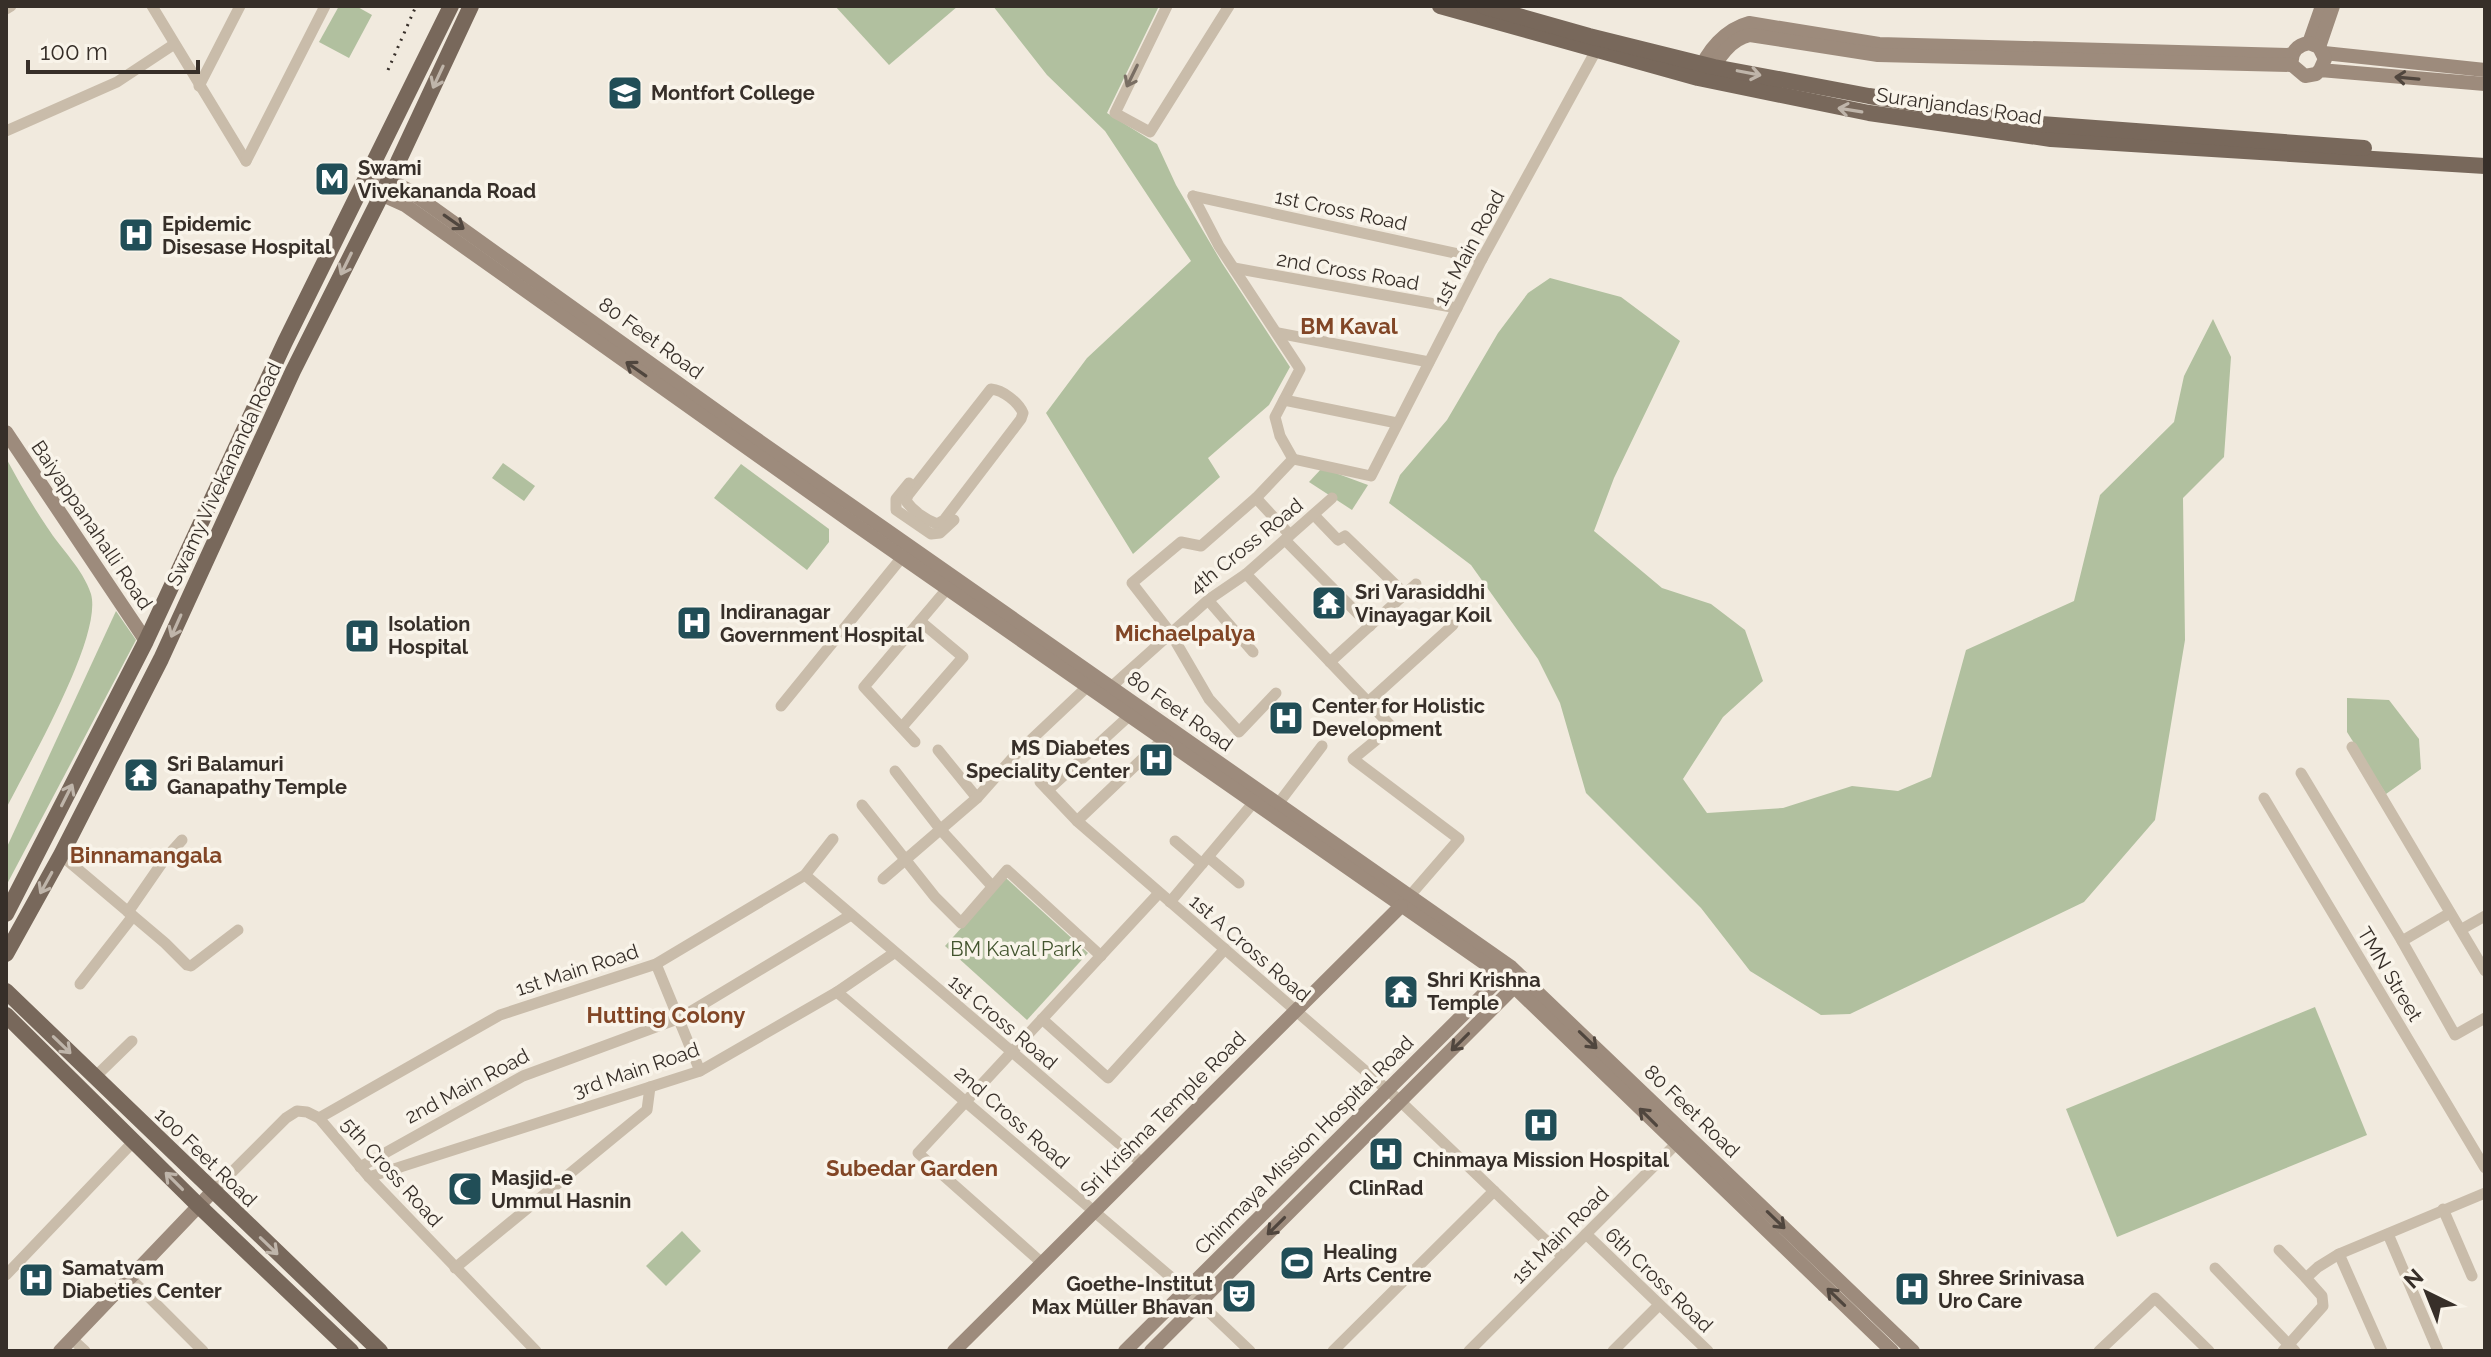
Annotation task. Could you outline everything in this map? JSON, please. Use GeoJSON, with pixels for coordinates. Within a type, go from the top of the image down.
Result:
{"type":"FeatureCollection","features":[{"type":"Feature","properties":{"kind":"main road","name":"Swamy Vivekananda Road"},"geometry":{"type":"LineString","coordinates":[[6,914],[146,641],[285,342],[451,6]]}},
{"type":"Feature","properties":{"kind":"main road","name":"Swamy Vivekananda Road"},"geometry":{"type":"LineString","coordinates":[[6,954],[61,855],[161,659],[293,371],[471,6]]}},
{"type":"Feature","properties":{"kind":"main road","name":"Suranjandas Road"},"geometry":{"type":"LineString","coordinates":[[1440,6],[1706,72],[2041,124],[2086,134],[2485,166]]}},
{"type":"Feature","properties":{"kind":"main road","name":"Suranjandas Road"},"geometry":{"type":"LineString","coordinates":[[1483,6],[1599,44]]}},
{"type":"Feature","properties":{"kind":"main road"},"geometry":{"type":"LineString","coordinates":[[2320,70],[2324,65],[2317,48],[2322,6]]}},
{"type":"Feature","properties":{"kind":"main road"},"geometry":{"type":"LineString","coordinates":[[2317,48],[2333,6]]}},
{"type":"Feature","properties":{"kind":"main road"},"geometry":{"type":"LineString","coordinates":[[1706,72],[1729,33],[1749,23],[1879,44],[2144,57],[2292,60],[2305,76],[2320,70],[2485,84]]}},
{"type":"Feature","properties":{"kind":"main road"},"geometry":{"type":"LineString","coordinates":[[2292,60],[2301,44],[2485,70]]}},
{"type":"Feature","properties":{"kind":"main road","name":"Suranjandas Road"},"geometry":{"type":"LineString","coordinates":[[2086,134],[2485,158]]}},
{"type":"Feature","properties":{"kind":"main road","name":"80 Feet Road"},"geometry":{"type":"LineString","coordinates":[[371,170],[389,178],[902,546],[1129,716],[1507,972],[1913,1351]]}},
{"type":"Feature","properties":{"kind":"main road","name":"80 Feet Road"},"geometry":{"type":"LineString","coordinates":[[363,186],[405,205],[902,546]]}},
{"type":"Feature","properties":{"kind":"main road","name":"Baiyappanahalli Road"},"geometry":{"type":"LineString","coordinates":[[6,432],[146,641]]}},
{"type":"Feature","properties":{"kind":"main road","name":"80 Feet Road"},"geometry":{"type":"LineString","coordinates":[[952,583],[1111,687],[1278,804],[1405,901]]}},
{"type":"Feature","properties":{"kind":"main road","name":"Sri Krishna Temple Road"},"geometry":{"type":"LineString","coordinates":[[954,1351],[1405,901]]}},
{"type":"Feature","properties":{"kind":"main road","name":"Chinmaya Mission Hospital Road"},"geometry":{"type":"LineString","coordinates":[[1125,1351],[1507,972]]}},
{"type":"Feature","properties":{"kind":"main road","name":"Chinmaya Mission Hospital Road"},"geometry":{"type":"LineString","coordinates":[[1151,1351],[1519,982]]}},
{"type":"Feature","properties":{"kind":"main road","name":"100 Feet Road"},"geometry":{"type":"LineString","coordinates":[[6,991],[380,1351]]}},
{"type":"Feature","properties":{"kind":"main road","name":"100 Feet Road"},"geometry":{"type":"LineString","coordinates":[[6,1015],[351,1351]]}},
{"type":"Feature","properties":{"kind":"main road","name":"80 Feet Road"},"geometry":{"type":"LineString","coordinates":[[1610,1070],[1676,1144],[1884,1348]]}},
{"type":"Feature","properties":{"kind":"main road"},"geometry":{"type":"LineString","coordinates":[[60,1351],[212,1192]]}},
{"type":"Feature","properties":{"kind":"street"},"geometry":{"type":"LineString","coordinates":[[152,6],[246,161],[325,6]]}},
{"type":"Feature","properties":{"kind":"street"},"geometry":{"type":"LineString","coordinates":[[159,19],[166,6]]}},
{"type":"Feature","properties":{"kind":"street"},"geometry":{"type":"LineString","coordinates":[[199,86],[240,6]]}},
{"type":"Feature","properties":{"kind":"street"},"geometry":{"type":"LineString","coordinates":[[1167,6],[1115,113],[1150,132],[1229,6]]}},
{"type":"Feature","properties":{"kind":"street","name":"1st Main Road"},"geometry":{"type":"LineString","coordinates":[[1293,459],[1371,476],[1482,259],[1599,44]]}},
{"type":"Feature","properties":{"kind":"street"},"geometry":{"type":"LineString","coordinates":[[6,131],[117,82],[173,45]]}},
{"type":"Feature","properties":{"kind":"street","name":"1st Cross Road"},"geometry":{"type":"LineString","coordinates":[[1234,268],[1193,196],[1482,259]]}},
{"type":"Feature","properties":{"kind":"street"},"geometry":{"type":"LineString","coordinates":[[1234,268],[1300,369],[1275,417],[1280,436],[1293,459],[1256,498],[1201,546],[1181,542],[1132,583],[1170,632],[1209,699],[1239,732],[1276,693]]}},
{"type":"Feature","properties":{"kind":"street","name":"2nd Cross Road"},"geometry":{"type":"LineString","coordinates":[[1234,268],[1457,308]]}},
{"type":"Feature","properties":{"kind":"street"},"geometry":{"type":"LineString","coordinates":[[1278,333],[1429,362]]}},
{"type":"Feature","properties":{"kind":"street"},"geometry":{"type":"LineString","coordinates":[[911,480],[894,503],[896,510],[917,519],[937,524],[944,520],[1021,419],[1023,413],[1019,406],[998,390],[991,389],[908,495],[906,501],[917,519],[935,534],[954,520]]}},
{"type":"Feature","properties":{"kind":"street"},"geometry":{"type":"LineString","coordinates":[[1284,400],[1397,423]]}},
{"type":"Feature","properties":{"kind":"street"},"geometry":{"type":"LineString","coordinates":[[1256,498],[1288,538],[1370,626]]}},
{"type":"Feature","properties":{"kind":"street","name":"4th Cross Road"},"geometry":{"type":"LineString","coordinates":[[1111,687],[1170,632],[1246,574],[1332,498]]}},
{"type":"Feature","properties":{"kind":"street"},"geometry":{"type":"LineString","coordinates":[[1314,515],[1338,540],[1345,536],[1405,594]]}},
{"type":"Feature","properties":{"kind":"street"},"geometry":{"type":"LineString","coordinates":[[781,706],[902,546],[917,519]]}},
{"type":"Feature","properties":{"kind":"street"},"geometry":{"type":"LineString","coordinates":[[1246,574],[1392,727],[1353,759],[1459,839],[1405,901]]}},
{"type":"Feature","properties":{"kind":"street"},"geometry":{"type":"LineString","coordinates":[[915,742],[864,687],[952,583]]}},
{"type":"Feature","properties":{"kind":"street"},"geometry":{"type":"LineString","coordinates":[[1330,662],[1416,584]]}},
{"type":"Feature","properties":{"kind":"street"},"geometry":{"type":"LineString","coordinates":[[1208,600],[1253,652]]}},
{"type":"Feature","properties":{"kind":"street"},"geometry":{"type":"LineString","coordinates":[[902,727],[963,657],[920,621]]}},
{"type":"Feature","properties":{"kind":"street"},"geometry":{"type":"LineString","coordinates":[[1368,702],[1453,625]]}},
{"type":"Feature","properties":{"kind":"street"},"geometry":{"type":"LineString","coordinates":[[883,879],[977,798],[1017,753],[1088,686]]}},
{"type":"Feature","properties":{"kind":"street","name":"1st A Cross Road"},"geometry":{"type":"LineString","coordinates":[[1129,716],[1044,786],[1077,821],[1400,1101]]}},
{"type":"Feature","properties":{"kind":"street"},"geometry":{"type":"LineString","coordinates":[[1077,821],[1157,745]]}},
{"type":"Feature","properties":{"kind":"street"},"geometry":{"type":"LineString","coordinates":[[1278,804],[1322,746]]}},
{"type":"Feature","properties":{"kind":"street"},"geometry":{"type":"LineString","coordinates":[[2352,747],[2485,971]]}},
{"type":"Feature","properties":{"kind":"street"},"geometry":{"type":"LineString","coordinates":[[938,750],[977,798]]}},
{"type":"Feature","properties":{"kind":"street"},"geometry":{"type":"LineString","coordinates":[[895,771],[940,829],[992,886]]}},
{"type":"Feature","properties":{"kind":"street"},"geometry":{"type":"LineString","coordinates":[[2301,773],[2455,1035],[2485,1018]]}},
{"type":"Feature","properties":{"kind":"street","name":"TMN Street"},"geometry":{"type":"LineString","coordinates":[[2264,798],[2485,1168]]}},
{"type":"Feature","properties":{"kind":"street"},"geometry":{"type":"LineString","coordinates":[[1170,902],[1254,802]]}},
{"type":"Feature","properties":{"kind":"street"},"geometry":{"type":"LineString","coordinates":[[862,805],[935,897],[961,923],[1007,870],[1101,956]]}},
{"type":"Feature","properties":{"kind":"street","name":"1st Main Road"},"geometry":{"type":"LineString","coordinates":[[319,1118],[500,1015],[656,964],[805,875],[833,839]]}},
{"type":"Feature","properties":{"kind":"street"},"geometry":{"type":"LineString","coordinates":[[80,984],[131,914],[164,860],[182,840]]}},
{"type":"Feature","properties":{"kind":"street"},"geometry":{"type":"LineString","coordinates":[[1175,841],[1239,883]]}},
{"type":"Feature","properties":{"kind":"street"},"geometry":{"type":"LineString","coordinates":[[61,855],[191,966],[238,930]]}},
{"type":"Feature","properties":{"kind":"street","name":"1st Cross Road"},"geometry":{"type":"LineString","coordinates":[[805,875],[1142,1163]]}},
{"type":"Feature","properties":{"kind":"street"},"geometry":{"type":"LineString","coordinates":[[1042,1263],[918,1153],[1159,893]]}},
{"type":"Feature","properties":{"kind":"street"},"geometry":{"type":"LineString","coordinates":[[2402,941],[2450,913]]}},
{"type":"Feature","properties":{"kind":"street","name":"2nd Main Road"},"geometry":{"type":"LineString","coordinates":[[360,1167],[523,1076],[680,1018],[851,915]]}},
{"type":"Feature","properties":{"kind":"street"},"geometry":{"type":"LineString","coordinates":[[2462,929],[2485,916]]}},
{"type":"Feature","properties":{"kind":"street"},"geometry":{"type":"LineString","coordinates":[[1042,1019],[1108,1078],[1225,949]]}},
{"type":"Feature","properties":{"kind":"street","name":"3rd Main Road"},"geometry":{"type":"LineString","coordinates":[[369,1177],[700,1071],[837,992],[894,953]]}},
{"type":"Feature","properties":{"kind":"street"},"geometry":{"type":"LineString","coordinates":[[656,964],[700,1071]]}},
{"type":"Feature","properties":{"kind":"street","name":"2nd Cross Road"},"geometry":{"type":"LineString","coordinates":[[837,992],[1199,1302]]}},
{"type":"Feature","properties":{"kind":"street"},"geometry":{"type":"LineString","coordinates":[[95,1077],[132,1041]]}},
{"type":"Feature","properties":{"kind":"street"},"geometry":{"type":"LineString","coordinates":[[455,1268],[647,1110],[650,1087]]}},
{"type":"Feature","properties":{"kind":"street"},"geometry":{"type":"LineString","coordinates":[[1400,1101],[1563,1257]]}},
{"type":"Feature","properties":{"kind":"street","name":"5th Cross Road"},"geometry":{"type":"LineString","coordinates":[[212,1192],[286,1118],[297,1111],[307,1112],[319,1118],[369,1177],[536,1351]]}},
{"type":"Feature","properties":{"kind":"street"},"geometry":{"type":"LineString","coordinates":[[6,1275],[134,1141]]}},
{"type":"Feature","properties":{"kind":"street","name":"1st Main Road"},"geometry":{"type":"LineString","coordinates":[[1469,1351],[1676,1144]]}},
{"type":"Feature","properties":{"kind":"street"},"geometry":{"type":"LineString","coordinates":[[1333,1351],[1494,1191]]}},
{"type":"Feature","properties":{"kind":"street"},"geometry":{"type":"LineString","coordinates":[[2306,1278],[2339,1254],[2485,1193]]}},
{"type":"Feature","properties":{"kind":"street"},"geometry":{"type":"LineString","coordinates":[[2443,1209],[2472,1276]]}},
{"type":"Feature","properties":{"kind":"street","name":"6th Cross Road"},"geometry":{"type":"LineString","coordinates":[[1586,1234],[1708,1351]]}},
{"type":"Feature","properties":{"kind":"street"},"geometry":{"type":"LineString","coordinates":[[2388,1234],[2438,1351]]}},
{"type":"Feature","properties":{"kind":"street"},"geometry":{"type":"LineString","coordinates":[[2215,1268],[2289,1349],[2323,1306],[2322,1296],[2279,1250]]}},
{"type":"Feature","properties":{"kind":"street"},"geometry":{"type":"LineString","coordinates":[[2339,1254],[2382,1351]]}},
{"type":"Feature","properties":{"kind":"street"},"geometry":{"type":"LineString","coordinates":[[130,1278],[203,1351]]}},
{"type":"Feature","properties":{"kind":"street"},"geometry":{"type":"LineString","coordinates":[[2104,1349],[2155,1298],[2209,1351]]}},
{"type":"Feature","properties":{"kind":"street"},"geometry":{"type":"LineString","coordinates":[[1199,1302],[1250,1351]]}},
{"type":"Feature","properties":{"kind":"street"},"geometry":{"type":"LineString","coordinates":[[1613,1351],[1659,1305]]}},
{"type":"Feature","properties":{"kind":"street"},"geometry":{"type":"LineString","coordinates":[[72,1339],[85,1351]]}},
{"type":"Feature","properties":{"kind":"green space"},"geometry":{"type":"Polygon","coordinates":[[[339,6],[356,6],[372,15],[349,58],[319,42],[339,6]]]}},
{"type":"Feature","properties":{"kind":"green space"},"geometry":{"type":"Polygon","coordinates":[[[835,6],[958,6],[889,65],[835,6]]]}},
{"type":"Feature","properties":{"kind":"green space"},"geometry":{"type":"Polygon","coordinates":[[[993,6],[1159,6],[1107,113],[1157,144],[1176,185],[1222,263],[1290,367],[1269,405],[1208,458],[1220,477],[1133,554],[1046,413],[1087,358],[1191,261],[1105,131],[1047,75],[993,6]]]}},
{"type":"Feature","properties":{"kind":"green space"},"geometry":{"type":"Polygon","coordinates":[[[1550,278],[1621,297],[1680,341],[1614,478],[1594,531],[1662,588],[1711,604],[1745,630],[1763,681],[1723,717],[1683,779],[1707,813],[1783,808],[1852,786],[1898,791],[1931,777],[1966,650],[2074,601],[2100,495],[2174,422],[2184,376],[2213,319],[2231,357],[2224,457],[2183,498],[2185,640],[2155,820],[2084,902],[1850,1014],[1821,1015],[1750,971],[1701,908],[1586,793],[1560,703],[1538,659],[1471,565],[1389,503],[1400,475],[1447,420],[1498,333],[1528,293],[1550,278]]]}},
{"type":"Feature","properties":{"kind":"green space"},"geometry":{"type":"Polygon","coordinates":[[[6,458],[41,519],[83,576],[91,594],[92,614],[86,640],[61,702],[6,809],[6,458]]]}},
{"type":"Feature","properties":{"kind":"green space"},"geometry":{"type":"Polygon","coordinates":[[[503,463],[535,486],[524,501],[492,478],[503,463]]]}},
{"type":"Feature","properties":{"kind":"green space"},"geometry":{"type":"Polygon","coordinates":[[[741,464],[829,529],[829,542],[807,570],[714,498],[741,464]]]}},
{"type":"Feature","properties":{"kind":"green space"},"geometry":{"type":"Polygon","coordinates":[[[1322,468],[1368,485],[1352,510],[1309,482],[1322,468]]]}},
{"type":"Feature","properties":{"kind":"green space"},"geometry":{"type":"Polygon","coordinates":[[[116,611],[136,640],[6,886],[6,849],[116,611]]]}},
{"type":"Feature","properties":{"kind":"green space"},"geometry":{"type":"Polygon","coordinates":[[[2347,698],[2389,700],[2419,739],[2421,769],[2386,794],[2347,732],[2347,698]]]}},
{"type":"Feature","properties":{"kind":"green space","name":"BM Kaval Park"},"geometry":{"type":"Polygon","coordinates":[[[1006,878],[1088,953],[1027,1020],[945,946],[1006,878]]]}},
{"type":"Feature","properties":{"kind":"green space"},"geometry":{"type":"Polygon","coordinates":[[[2315,1007],[2367,1135],[2117,1237],[2066,1109],[2315,1007]]]}},
{"type":"Feature","properties":{"kind":"green space"},"geometry":{"type":"Polygon","coordinates":[[[682,1231],[701,1251],[666,1286],[646,1266],[682,1231]]]}},
{"type":"Feature","properties":{"kind":"railway"},"geometry":{"type":"LineString","coordinates":[[388,70],[416,6]]}},
{"type":"Feature","properties":{"kind":"place","name":"Montfort College"},"geometry":{"type":"Point","coordinates":[625,93]}},
{"type":"Feature","properties":{"kind":"place","name":"Swami Vivekananda Road"},"geometry":{"type":"Point","coordinates":[332,179]}},
{"type":"Feature","properties":{"kind":"place","name":"Epidemic Disesase Hospital"},"geometry":{"type":"Point","coordinates":[136,235]}},
{"type":"Feature","properties":{"kind":"place","name":"Sri Varasiddhi Vinayagar Koil"},"geometry":{"type":"Point","coordinates":[1329,603]}},
{"type":"Feature","properties":{"kind":"place","name":"Indiranagar Government Hospital"},"geometry":{"type":"Point","coordinates":[694,623]}},
{"type":"Feature","properties":{"kind":"place","name":"Isolation Hospital"},"geometry":{"type":"Point","coordinates":[362,636]}},
{"type":"Feature","properties":{"kind":"place","name":"Center for Holistic Development"},"geometry":{"type":"Point","coordinates":[1286,718]}},
{"type":"Feature","properties":{"kind":"place","name":"MS Diabetes Speciality Center"},"geometry":{"type":"Point","coordinates":[1156,760]}},
{"type":"Feature","properties":{"kind":"place","name":"Sri Balamuri Ganapathy Temple"},"geometry":{"type":"Point","coordinates":[141,775]}},
{"type":"Feature","properties":{"kind":"place","name":"Shri Krishna Temple"},"geometry":{"type":"Point","coordinates":[1401,992]}},
{"type":"Feature","properties":{"kind":"place","name":"Chinmaya Mission Hospital"},"geometry":{"type":"Point","coordinates":[1541,1125]}},
{"type":"Feature","properties":{"kind":"place","name":"ClinRad"},"geometry":{"type":"Point","coordinates":[1386,1154]}},
{"type":"Feature","properties":{"kind":"place","name":"Masjid-e Ummul Hasnin"},"geometry":{"type":"Point","coordinates":[465,1189]}},
{"type":"Feature","properties":{"kind":"place","name":"Healing Arts Centre"},"geometry":{"type":"Point","coordinates":[1297,1263]}},
{"type":"Feature","properties":{"kind":"place","name":"Samatvam Diabeties Center"},"geometry":{"type":"Point","coordinates":[36,1280]}},
{"type":"Feature","properties":{"kind":"place","name":"Shree Srinivasa Uro Care"},"geometry":{"type":"Point","coordinates":[1912,1289]}},
{"type":"Feature","properties":{"kind":"place","name":"Goethe-Institut Max Müller Bhavan"},"geometry":{"type":"Point","coordinates":[1239,1296]}},
{"type":"Feature","properties":{"kind":"district","name":"BM Kaval"},"geometry":{"type":"Point","coordinates":[1349,326]}},
{"type":"Feature","properties":{"kind":"district","name":"Michaelpalya"},"geometry":{"type":"Point","coordinates":[1185,633]}},
{"type":"Feature","properties":{"kind":"district","name":"Binnamangala"},"geometry":{"type":"Point","coordinates":[146,855]}},
{"type":"Feature","properties":{"kind":"district","name":"Hutting Colony"},"geometry":{"type":"Point","coordinates":[666,1015]}},
{"type":"Feature","properties":{"kind":"district","name":"Subedar Garden"},"geometry":{"type":"Point","coordinates":[912,1168]}}]}
